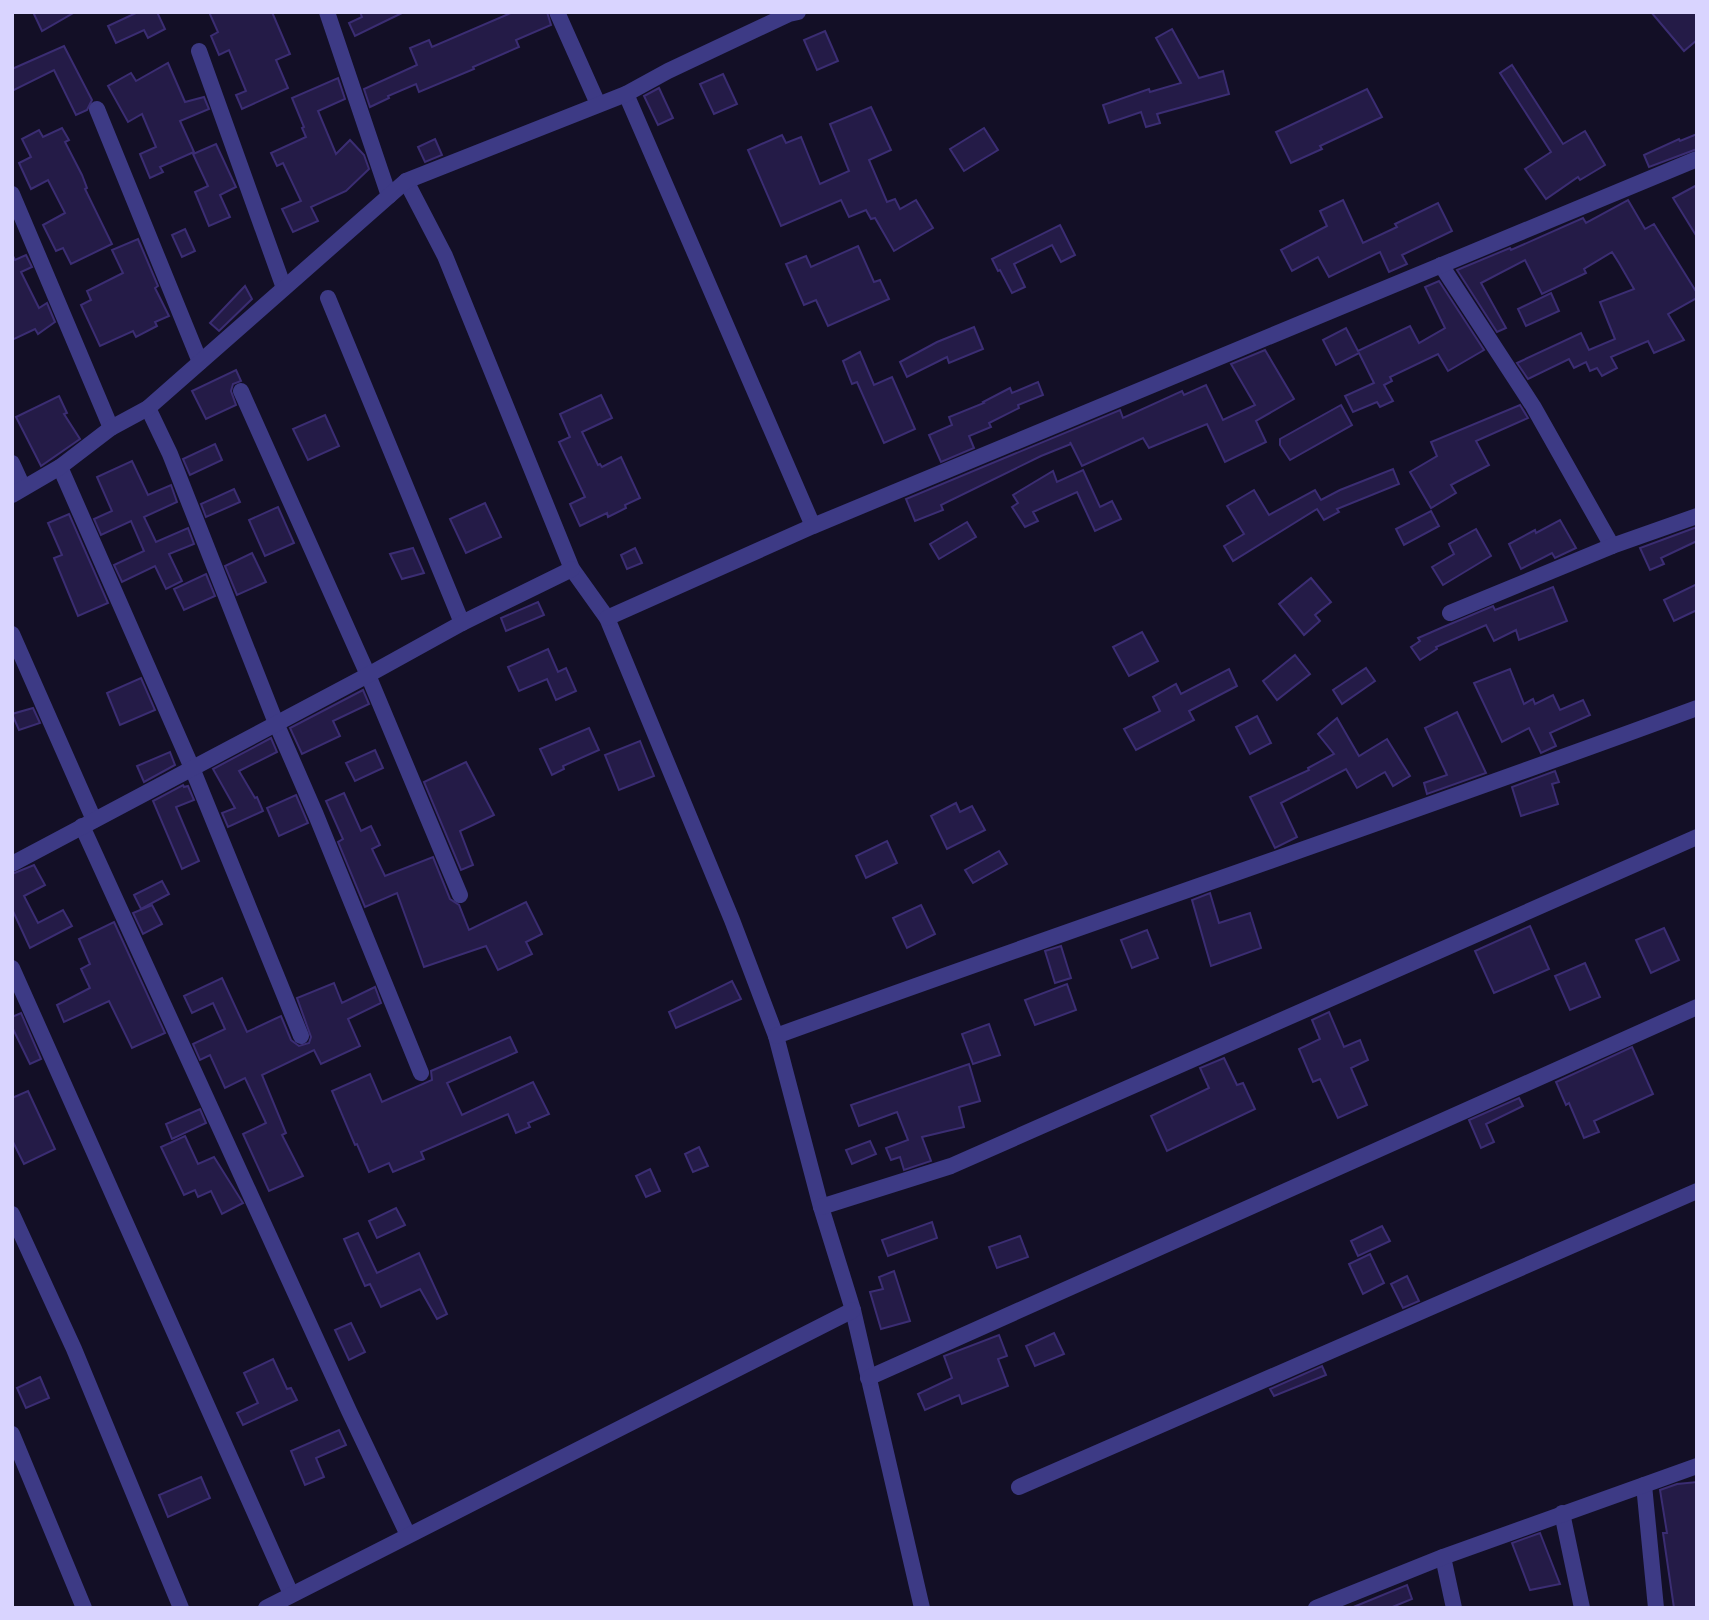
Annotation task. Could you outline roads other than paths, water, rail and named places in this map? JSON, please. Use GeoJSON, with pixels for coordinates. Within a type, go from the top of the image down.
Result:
{"type":"FeatureCollection","features":[{"type":"Feature","properties":{"kind":"street"},"geometry":{"type":"LineString","coordinates":[[327,12],[389,196]]}},
{"type":"Feature","properties":{"kind":"street"},"geometry":{"type":"LineString","coordinates":[[557,12],[598,104]]}},
{"type":"Feature","properties":{"kind":"street"},"geometry":{"type":"LineString","coordinates":[[12,463],[18,491],[60,467],[111,428],[148,408],[406,181],[626,94],[668,71],[798,12]]}},
{"type":"Feature","properties":{"kind":"street"},"geometry":{"type":"LineString","coordinates":[[199,51],[284,288]]}},
{"type":"Feature","properties":{"kind":"street"},"geometry":{"type":"LineString","coordinates":[[626,94],[813,526]]}},
{"type":"Feature","properties":{"kind":"street"},"geometry":{"type":"LineString","coordinates":[[97,109],[200,362]]}},
{"type":"Feature","properties":{"kind":"street"},"geometry":{"type":"LineString","coordinates":[[607,618],[813,526],[1697,159]]}},
{"type":"Feature","properties":{"kind":"street"},"geometry":{"type":"LineString","coordinates":[[406,181],[445,256],[572,569],[607,618],[732,920],[776,1036],[821,1207],[853,1310],[922,1608]]}},
{"type":"Feature","properties":{"kind":"street"},"geometry":{"type":"LineString","coordinates":[[12,194],[111,428]]}},
{"type":"Feature","properties":{"kind":"street"},"geometry":{"type":"LineString","coordinates":[[1441,265],[1533,405],[1612,546]]}},
{"type":"Feature","properties":{"kind":"street"},"geometry":{"type":"LineString","coordinates":[[328,298],[461,623]]}},
{"type":"Feature","properties":{"kind":"street"},"geometry":{"type":"LineString","coordinates":[[241,391],[368,675],[460,895]]}},
{"type":"Feature","properties":{"kind":"street"},"geometry":{"type":"LineString","coordinates":[[148,408],[170,454],[276,723],[421,1073]]}},
{"type":"Feature","properties":{"kind":"street"},"geometry":{"type":"LineString","coordinates":[[60,467],[192,768],[301,1036]]}},
{"type":"Feature","properties":{"kind":"street"},"geometry":{"type":"LineString","coordinates":[[1450,613],[1612,546],[1697,516]]}},
{"type":"Feature","properties":{"kind":"street"},"geometry":{"type":"LineString","coordinates":[[12,864],[461,623],[572,569]]}},
{"type":"Feature","properties":{"kind":"street"},"geometry":{"type":"LineString","coordinates":[[12,634],[88,823],[349,1411],[408,1535]]}},
{"type":"Feature","properties":{"kind":"street"},"geometry":{"type":"LineString","coordinates":[[776,1036],[1098,920],[1507,778],[1697,708]]}},
{"type":"Feature","properties":{"kind":"street"},"geometry":{"type":"LineString","coordinates":[[821,1207],[951,1166],[1697,837]]}},
{"type":"Feature","properties":{"kind":"street"},"geometry":{"type":"LineString","coordinates":[[12,968],[291,1594]]}},
{"type":"Feature","properties":{"kind":"street"},"geometry":{"type":"LineString","coordinates":[[868,1378],[1697,1007]]}},
{"type":"Feature","properties":{"kind":"street"},"geometry":{"type":"LineString","coordinates":[[1019,1486],[1697,1191]]}},
{"type":"Feature","properties":{"kind":"street"},"geometry":{"type":"LineString","coordinates":[[12,1214],[74,1349],[181,1608]]}},
{"type":"Feature","properties":{"kind":"street"},"geometry":{"type":"LineString","coordinates":[[266,1608],[853,1310]]}},
{"type":"Feature","properties":{"kind":"street"},"geometry":{"type":"LineString","coordinates":[[12,1434],[84,1608]]}},
{"type":"Feature","properties":{"kind":"street"},"geometry":{"type":"LineString","coordinates":[[1316,1608],[1443,1557],[1697,1466]]}},
{"type":"Feature","properties":{"kind":"street"},"geometry":{"type":"LineString","coordinates":[[1644,1485],[1656,1608]]}},
{"type":"Feature","properties":{"kind":"street"},"geometry":{"type":"LineString","coordinates":[[1562,1513],[1582,1608]]}},
{"type":"Feature","properties":{"kind":"street"},"geometry":{"type":"LineString","coordinates":[[1443,1557],[1454,1608]]}}]}
